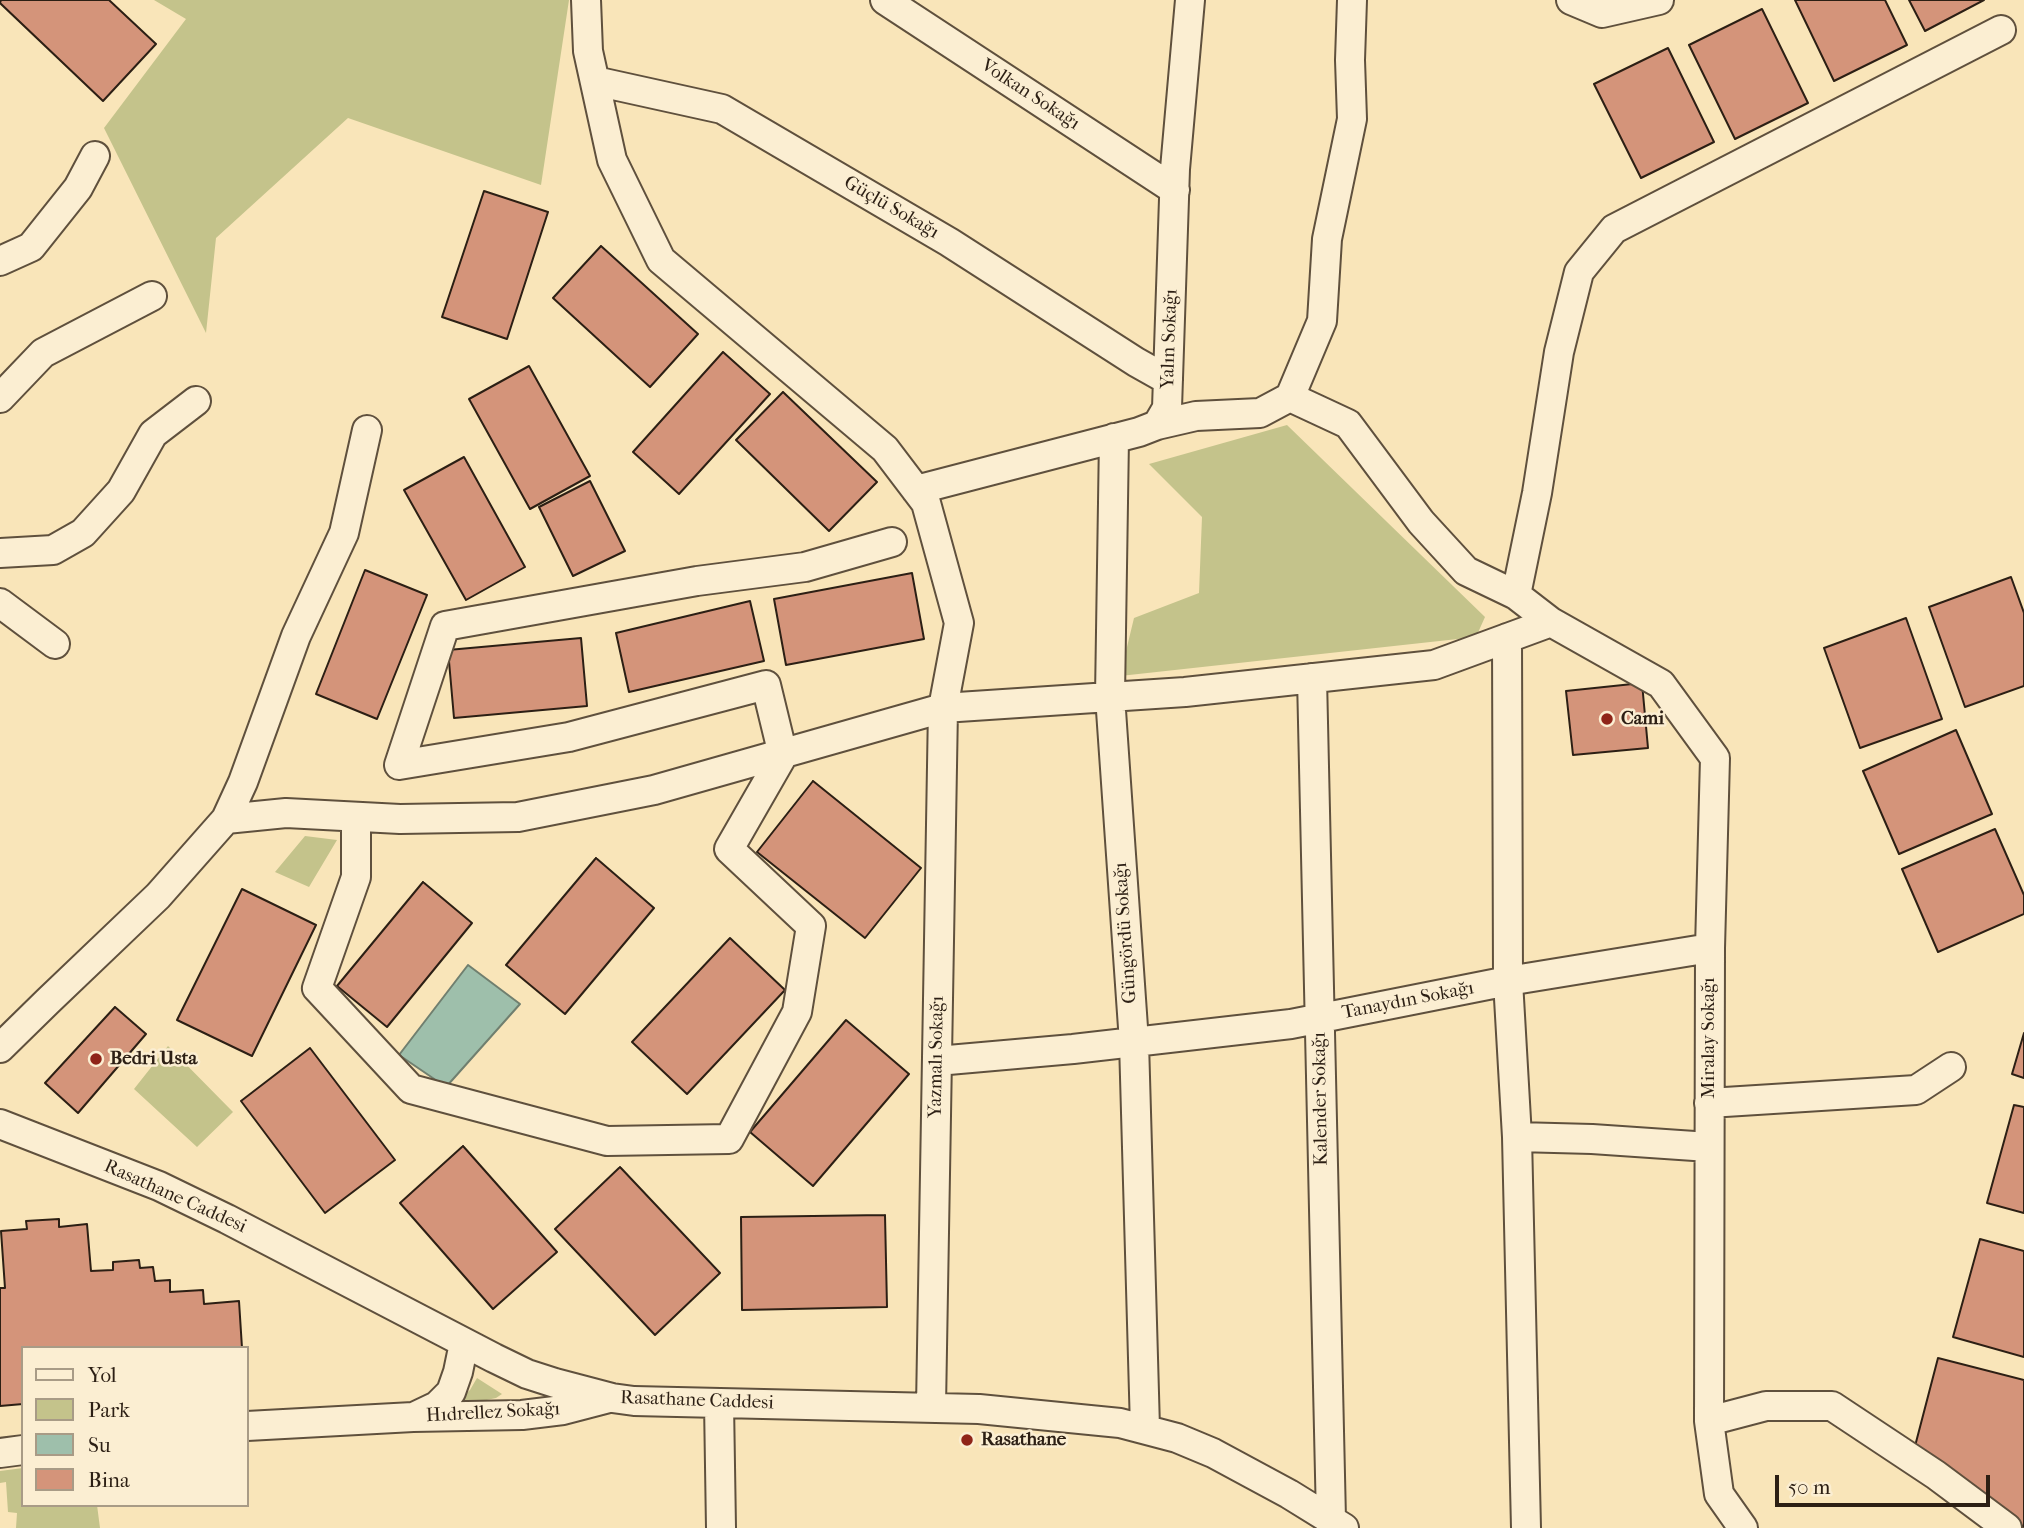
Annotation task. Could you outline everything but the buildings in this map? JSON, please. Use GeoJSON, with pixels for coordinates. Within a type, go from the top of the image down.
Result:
{"type":"FeatureCollection","features":[{"type":"Feature","properties":{"kind":"street","name":"Yazmalı Sokağı"},"geometry":{"type":"LineString","coordinates":[[586,0],[588,51],[612,160],[661,260],[885,450],[926,503],[959,623],[943,708],[931,1407]]}},
{"type":"Feature","properties":{"kind":"street","name":"Volkan Sokağı"},"geometry":{"type":"LineString","coordinates":[[885,0],[1175,190]]}},
{"type":"Feature","properties":{"kind":"street","name":"Yalın Sokağı"},"geometry":{"type":"LineString","coordinates":[[1157,425],[1167,408],[1175,190],[1190,0]]}},
{"type":"Feature","properties":{"kind":"street"},"geometry":{"type":"LineString","coordinates":[[916,490],[1196,416],[1260,412],[1290,397],[1322,321],[1327,240],[1352,119],[1352,0]]}},
{"type":"Feature","properties":{"kind":"street"},"geometry":{"type":"LineString","coordinates":[[1571,0],[1602,13],[1659,0]]}},
{"type":"Feature","properties":{"kind":"street"},"geometry":{"type":"LineString","coordinates":[[1516,595],[1537,493],[1559,352],[1579,272],[1614,229],[2001,30]]}},
{"type":"Feature","properties":{"kind":"street","name":"Güçlü Sokağı"},"geometry":{"type":"LineString","coordinates":[[595,81],[722,109],[949,242],[1168,380]]}},
{"type":"Feature","properties":{"kind":"street"},"geometry":{"type":"LineString","coordinates":[[0,261],[31,247],[78,188],[95,156]]}},
{"type":"Feature","properties":{"kind":"street"},"geometry":{"type":"LineString","coordinates":[[0,398],[43,353],[152,296]]}},
{"type":"Feature","properties":{"kind":"street","name":"Miralay Sokağı"},"geometry":{"type":"LineString","coordinates":[[1290,397],[1348,424],[1421,522],[1466,571],[1516,595],[1551,622],[1661,684],[1715,758],[1710,948],[1709,1421],[1719,1494],[1743,1528]]}},
{"type":"Feature","properties":{"kind":"street"},"geometry":{"type":"LineString","coordinates":[[0,553],[53,550],[83,533],[121,491],[153,434],[196,401]]}},
{"type":"Feature","properties":{"kind":"street"},"geometry":{"type":"LineString","coordinates":[[0,1048],[158,896],[226,819],[243,782],[296,636],[344,533],[367,430]]}},
{"type":"Feature","properties":{"kind":"street","name":"Güngördü Sokağı"},"geometry":{"type":"LineString","coordinates":[[1114,438],[1110,696],[1134,1042],[1145,1428]]}},
{"type":"Feature","properties":{"kind":"street"},"geometry":{"type":"LineString","coordinates":[[356,817],[356,877],[317,988],[411,1089],[607,1141],[729,1139],[797,1012],[811,926],[729,849],[783,755],[766,685],[569,737],[399,765],[445,626],[696,581],[805,567],[892,542]]}},
{"type":"Feature","properties":{"kind":"street"},"geometry":{"type":"LineString","coordinates":[[0,603],[55,644]]}},
{"type":"Feature","properties":{"kind":"street"},"geometry":{"type":"LineString","coordinates":[[226,819],[286,813],[400,819],[518,817],[654,790],[943,708],[1185,692],[1434,665],[1551,622]]}},
{"type":"Feature","properties":{"kind":"street"},"geometry":{"type":"LineString","coordinates":[[1507,638],[1508,981],[1517,1137],[1525,1528]]}},
{"type":"Feature","properties":{"kind":"street","name":"Kalender Sokağı"},"geometry":{"type":"LineString","coordinates":[[1312,678],[1320,1018],[1338,1524]]}},
{"type":"Feature","properties":{"kind":"street","name":"Tanaydın Sokağı"},"geometry":{"type":"LineString","coordinates":[[937,1061],[1291,1024],[1508,981],[1710,948]]}},
{"type":"Feature","properties":{"kind":"street"},"geometry":{"type":"LineString","coordinates":[[1709,1103],[1916,1090],[1951,1067]]}},
{"type":"Feature","properties":{"kind":"street","name":"Rasathane Caddesi"},"geometry":{"type":"LineString","coordinates":[[0,1124],[193,1202],[527,1374],[612,1398],[660,1402],[979,1409],[1077,1418],[1145,1428],[1213,1453],[1338,1524]]}},
{"type":"Feature","properties":{"kind":"street"},"geometry":{"type":"LineString","coordinates":[[1517,1137],[1709,1147]]}},
{"type":"Feature","properties":{"kind":"street","name":"Hıdrellez Sokağı"},"geometry":{"type":"LineString","coordinates":[[414,1417],[437,1406],[451,1392],[464,1343]]}},
{"type":"Feature","properties":{"kind":"street","name":"Hıdrellez Sokağı"},"geometry":{"type":"LineString","coordinates":[[248,1426],[541,1413],[612,1398]]}},
{"type":"Feature","properties":{"kind":"street"},"geometry":{"type":"LineString","coordinates":[[719,1403],[721,1528]]}},
{"type":"Feature","properties":{"kind":"street"},"geometry":{"type":"LineString","coordinates":[[1709,1421],[1766,1406],[1832,1406],[1936,1475],[2007,1528]]}},
{"type":"Feature","properties":{"kind":"street"},"geometry":{"type":"LineString","coordinates":[[0,1453],[21,1450]]}},
{"type":"Feature","properties":{"kind":"green space"},"geometry":{"type":"Polygon","coordinates":[[[154,0],[569,0],[541,185],[348,118],[216,238],[206,333],[104,128],[186,19],[154,0]]]}},
{"type":"Feature","properties":{"kind":"green space"},"geometry":{"type":"Polygon","coordinates":[[[1287,425],[1485,617],[1476,637],[1120,676],[1134,618],[1199,593],[1202,517],[1149,464],[1287,425]]]}},
{"type":"Feature","properties":{"kind":"green space"},"geometry":{"type":"Polygon","coordinates":[[[305,836],[337,840],[309,887],[275,872],[305,836]]]}},
{"type":"Feature","properties":{"kind":"green space"},"geometry":{"type":"Polygon","coordinates":[[[168,1046],[233,1112],[197,1147],[134,1089],[168,1046]]]}},
{"type":"Feature","properties":{"kind":"green space"},"geometry":{"type":"Polygon","coordinates":[[[477,1378],[502,1394],[477,1402],[457,1402],[470,1390],[477,1378]]]}},
{"type":"Feature","properties":{"kind":"green space"},"geometry":{"type":"Polygon","coordinates":[[[21,1468],[21,1507],[97,1507],[100,1528],[16,1528],[17,1513],[8,1512],[6,1482],[0,1483],[0,1471],[21,1468]]]}},
{"type":"Feature","properties":{"kind":"water"},"geometry":{"type":"Polygon","coordinates":[[[468,965],[520,1004],[446,1087],[399,1055],[468,965]]]}},
{"type":"Feature","properties":{"kind":"place","name":"Cami"},"geometry":{"type":"Point","coordinates":[1607,719]}},
{"type":"Feature","properties":{"kind":"place","name":"Bedri Usta"},"geometry":{"type":"Point","coordinates":[96,1059]}},
{"type":"Feature","properties":{"kind":"place","name":"Rasathane"},"geometry":{"type":"Point","coordinates":[967,1440]}}]}
